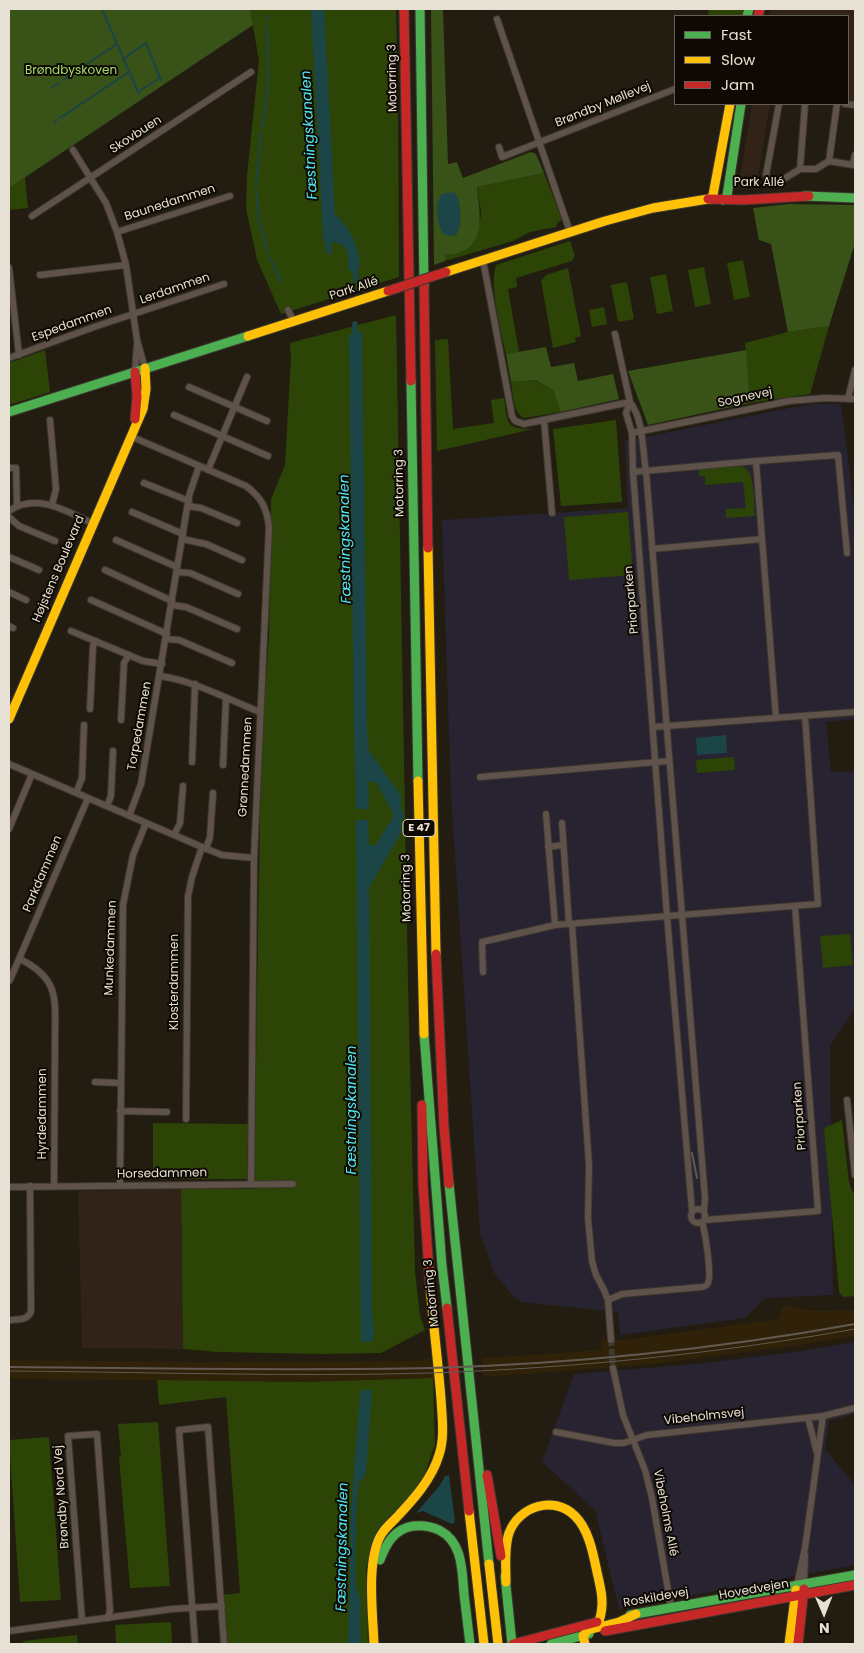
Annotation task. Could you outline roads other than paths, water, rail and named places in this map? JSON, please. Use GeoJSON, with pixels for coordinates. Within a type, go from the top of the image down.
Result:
{"type":"FeatureCollection","features":[{"type":"Feature","properties":{"kind":"main road","name":"Motorring 3"},"geometry":{"type":"LineString","coordinates":[[404,9],[420,916],[424,1033],[442,1266],[484,1644]]}},
{"type":"Feature","properties":{"kind":"main road","name":"E 47"},"geometry":{"type":"LineString","coordinates":[[420,9],[434,916],[444,1128],[498,1644]]}},
{"type":"Feature","properties":{"kind":"main road"},"geometry":{"type":"LineString","coordinates":[[710,199],[713,195],[730,105]]}},
{"type":"Feature","properties":{"kind":"main road"},"geometry":{"type":"LineString","coordinates":[[723,197],[741,105]]}},
{"type":"Feature","properties":{"kind":"main road"},"geometry":{"type":"LineString","coordinates":[[723,197],[728,145],[728,119]]}},
{"type":"Feature","properties":{"kind":"main road","name":"Park Allé"},"geometry":{"type":"LineString","coordinates":[[9,412],[570,232],[653,208],[750,194],[855,198]]}},
{"type":"Feature","properties":{"kind":"main road","name":"Højstens Boulevard"},"geometry":{"type":"LineString","coordinates":[[9,719],[142,409],[146,396],[147,379],[145,368]]}},
{"type":"Feature","properties":{"kind":"main road","name":"Højstens Boulevard"},"geometry":{"type":"LineString","coordinates":[[132,432],[137,398],[135,372]]}},
{"type":"Feature","properties":{"kind":"main road"},"geometry":{"type":"LineString","coordinates":[[374,1644],[372,1578],[378,1542],[389,1526],[424,1486],[436,1464],[442,1445],[443,1424],[430,1294],[424,1199],[422,1127],[424,1033]]}},
{"type":"Feature","properties":{"kind":"main road"},"geometry":{"type":"LineString","coordinates":[[472,1409],[484,1450],[488,1486],[515,1643]]}},
{"type":"Feature","properties":{"kind":"main road"},"geometry":{"type":"LineString","coordinates":[[506,1582],[507,1541],[510,1529],[515,1521],[524,1512],[533,1507],[546,1504],[559,1506],[570,1511],[578,1519],[587,1533],[593,1549],[602,1591],[603,1608],[599,1621]]}},
{"type":"Feature","properties":{"kind":"main road"},"geometry":{"type":"LineString","coordinates":[[381,1644],[380,1561],[390,1538],[397,1532],[418,1525],[431,1527],[442,1532],[451,1540],[457,1550],[462,1568],[470,1644]]}},
{"type":"Feature","properties":{"kind":"main road","name":"Hovedvejen"},"geometry":{"type":"LineString","coordinates":[[801,1584],[855,1575]]}},
{"type":"Feature","properties":{"kind":"main road"},"geometry":{"type":"LineString","coordinates":[[790,1644],[801,1584]]}},
{"type":"Feature","properties":{"kind":"main road","name":"Roskildevej"},"geometry":{"type":"LineString","coordinates":[[515,1643],[599,1621],[801,1584]]}},
{"type":"Feature","properties":{"kind":"main road","name":"Hovedvejen"},"geometry":{"type":"LineString","coordinates":[[687,1615],[855,1585]]}},
{"type":"Feature","properties":{"kind":"main road"},"geometry":{"type":"LineString","coordinates":[[798,1644],[799,1594]]}},
{"type":"Feature","properties":{"kind":"main road"},"geometry":{"type":"LineString","coordinates":[[584,1640],[588,1630],[619,1622],[636,1614]]}},
{"type":"Feature","properties":{"kind":"main road","name":"Roskildevej"},"geometry":{"type":"LineString","coordinates":[[551,1644],[584,1640],[594,1634],[687,1615]]}},
{"type":"Feature","properties":{"kind":"main road"},"geometry":{"type":"LineString","coordinates":[[592,1644],[594,1634]]}},
{"type":"Feature","properties":{"kind":"street"},"geometry":{"type":"LineString","coordinates":[[497,19],[570,232]]}},
{"type":"Feature","properties":{"kind":"street","name":"Skovbuen"},"geometry":{"type":"LineString","coordinates":[[32,216],[252,72]]}},
{"type":"Feature","properties":{"kind":"street","name":"Brøndby Møllevej"},"geometry":{"type":"LineString","coordinates":[[499,146],[502,157],[674,88]]}},
{"type":"Feature","properties":{"kind":"street"},"geometry":{"type":"LineString","coordinates":[[779,105],[766,178],[782,180],[800,169],[816,169],[829,160],[853,165],[855,155]]}},
{"type":"Feature","properties":{"kind":"street"},"geometry":{"type":"LineString","coordinates":[[800,169],[805,105]]}},
{"type":"Feature","properties":{"kind":"street"},"geometry":{"type":"LineString","coordinates":[[829,160],[837,105]]}},
{"type":"Feature","properties":{"kind":"street","name":"Baunedammen"},"geometry":{"type":"LineString","coordinates":[[73,150],[106,203],[117,232],[126,265],[137,340],[145,368]]}},
{"type":"Feature","properties":{"kind":"street","name":"Baunedammen"},"geometry":{"type":"LineString","coordinates":[[117,232],[230,196]]}},
{"type":"Feature","properties":{"kind":"street"},"geometry":{"type":"LineString","coordinates":[[483,260],[512,416],[515,421],[524,424],[630,402]]}},
{"type":"Feature","properties":{"kind":"street"},"geometry":{"type":"LineString","coordinates":[[40,275],[126,265]]}},
{"type":"Feature","properties":{"kind":"street","name":"Espedammen"},"geometry":{"type":"LineString","coordinates":[[9,268],[19,355]]}},
{"type":"Feature","properties":{"kind":"street","name":"Lerdammen"},"geometry":{"type":"LineString","coordinates":[[133,315],[224,284]]}},
{"type":"Feature","properties":{"kind":"street"},"geometry":{"type":"LineString","coordinates":[[288,310],[294,322]]}},
{"type":"Feature","properties":{"kind":"street","name":"Espedammen"},"geometry":{"type":"LineString","coordinates":[[9,358],[133,315]]}},
{"type":"Feature","properties":{"kind":"street"},"geometry":{"type":"LineString","coordinates":[[615,334],[630,402],[635,409],[642,431]]}},
{"type":"Feature","properties":{"kind":"street","name":"Baunedammen"},"geometry":{"type":"LineString","coordinates":[[135,372],[137,340]]}},
{"type":"Feature","properties":{"kind":"street"},"geometry":{"type":"LineString","coordinates":[[848,399],[855,370]]}},
{"type":"Feature","properties":{"kind":"street"},"geometry":{"type":"LineString","coordinates":[[208,470],[247,377]]}},
{"type":"Feature","properties":{"kind":"street"},"geometry":{"type":"LineString","coordinates":[[189,387],[267,421]]}},
{"type":"Feature","properties":{"kind":"street","name":"Sognevej"},"geometry":{"type":"LineString","coordinates":[[632,433],[789,401],[825,398],[855,399]]}},
{"type":"Feature","properties":{"kind":"street"},"geometry":{"type":"LineString","coordinates":[[630,402],[626,413],[632,433]]}},
{"type":"Feature","properties":{"kind":"street"},"geometry":{"type":"LineString","coordinates":[[174,414],[268,456]]}},
{"type":"Feature","properties":{"kind":"street"},"geometry":{"type":"LineString","coordinates":[[50,420],[56,489],[52,505]]}},
{"type":"Feature","properties":{"kind":"street"},"geometry":{"type":"LineString","coordinates":[[544,420],[552,513]]}},
{"type":"Feature","properties":{"kind":"street","name":"Priorparken"},"geometry":{"type":"LineString","coordinates":[[642,431],[705,1198],[704,1210]]}},
{"type":"Feature","properties":{"kind":"street","name":"Grønnedammen"},"geometry":{"type":"LineString","coordinates":[[132,432],[199,466],[246,486],[262,502],[268,515],[254,858],[251,1184]]}},
{"type":"Feature","properties":{"kind":"street","name":"Priorparken"},"geometry":{"type":"LineString","coordinates":[[632,433],[633,472],[692,1211]]}},
{"type":"Feature","properties":{"kind":"street"},"geometry":{"type":"LineString","coordinates":[[633,472],[838,455],[847,553]]}},
{"type":"Feature","properties":{"kind":"street"},"geometry":{"type":"LineString","coordinates":[[756,461],[776,718]]}},
{"type":"Feature","properties":{"kind":"street","name":"Torpedammen"},"geometry":{"type":"LineString","coordinates":[[129,816],[141,784],[188,504],[199,466]]}},
{"type":"Feature","properties":{"kind":"street"},"geometry":{"type":"LineString","coordinates":[[9,468],[16,468],[18,506]]}},
{"type":"Feature","properties":{"kind":"street"},"geometry":{"type":"LineString","coordinates":[[144,483],[188,504],[237,522]]}},
{"type":"Feature","properties":{"kind":"street"},"geometry":{"type":"LineString","coordinates":[[9,511],[31,502],[52,505],[92,523]]}},
{"type":"Feature","properties":{"kind":"street"},"geometry":{"type":"LineString","coordinates":[[132,512],[183,537],[206,544],[242,560]]}},
{"type":"Feature","properties":{"kind":"street"},"geometry":{"type":"LineString","coordinates":[[9,517],[18,526],[55,541]]}},
{"type":"Feature","properties":{"kind":"street"},"geometry":{"type":"LineString","coordinates":[[652,548],[762,539]]}},
{"type":"Feature","properties":{"kind":"street"},"geometry":{"type":"LineString","coordinates":[[116,540],[177,569],[238,594]]}},
{"type":"Feature","properties":{"kind":"street"},"geometry":{"type":"LineString","coordinates":[[9,557],[39,570]]}},
{"type":"Feature","properties":{"kind":"street"},"geometry":{"type":"LineString","coordinates":[[105,570],[172,603],[186,606],[237,629]]}},
{"type":"Feature","properties":{"kind":"street"},"geometry":{"type":"LineString","coordinates":[[9,592],[26,600]]}},
{"type":"Feature","properties":{"kind":"street"},"geometry":{"type":"LineString","coordinates":[[91,600],[166,636],[232,663]]}},
{"type":"Feature","properties":{"kind":"street"},"geometry":{"type":"LineString","coordinates":[[71,631],[143,662],[162,664]]}},
{"type":"Feature","properties":{"kind":"street"},"geometry":{"type":"LineString","coordinates":[[90,709],[93,646],[96,641]]}},
{"type":"Feature","properties":{"kind":"street"},"geometry":{"type":"LineString","coordinates":[[122,720],[124,664],[129,655]]}},
{"type":"Feature","properties":{"kind":"street"},"geometry":{"type":"LineString","coordinates":[[160,676],[176,678],[195,684],[260,712]]}},
{"type":"Feature","properties":{"kind":"street"},"geometry":{"type":"LineString","coordinates":[[192,762],[195,684]]}},
{"type":"Feature","properties":{"kind":"street"},"geometry":{"type":"LineString","coordinates":[[223,765],[226,698]]}},
{"type":"Feature","properties":{"kind":"street"},"geometry":{"type":"LineString","coordinates":[[654,727],[855,712]]}},
{"type":"Feature","properties":{"kind":"street"},"geometry":{"type":"LineString","coordinates":[[483,972],[482,942],[555,926],[818,904],[805,716]]}},
{"type":"Feature","properties":{"kind":"street"},"geometry":{"type":"LineString","coordinates":[[76,793],[82,778],[84,725]]}},
{"type":"Feature","properties":{"kind":"street"},"geometry":{"type":"LineString","coordinates":[[107,806],[111,796],[113,751]]}},
{"type":"Feature","properties":{"kind":"street"},"geometry":{"type":"LineString","coordinates":[[480,776],[669,761]]}},
{"type":"Feature","properties":{"kind":"street"},"geometry":{"type":"LineString","coordinates":[[9,764],[204,848],[236,857],[254,858]]}},
{"type":"Feature","properties":{"kind":"street"},"geometry":{"type":"LineString","coordinates":[[9,829],[32,774]]}},
{"type":"Feature","properties":{"kind":"street"},"geometry":{"type":"LineString","coordinates":[[174,835],[180,823],[182,786]]}},
{"type":"Feature","properties":{"kind":"street","name":"Klosterdammen"},"geometry":{"type":"LineString","coordinates":[[186,1119],[188,896],[192,878],[210,837],[213,793]]}},
{"type":"Feature","properties":{"kind":"street","name":"Parkdammen"},"geometry":{"type":"LineString","coordinates":[[10,980],[88,798]]}},
{"type":"Feature","properties":{"kind":"street"},"geometry":{"type":"LineString","coordinates":[[546,814],[555,926]]}},
{"type":"Feature","properties":{"kind":"street","name":"Munkedammen"},"geometry":{"type":"LineString","coordinates":[[120,1186],[123,905],[133,855],[146,823]]}},
{"type":"Feature","properties":{"kind":"street"},"geometry":{"type":"LineString","coordinates":[[562,823],[589,1164],[589,1237],[596,1275],[608,1300],[611,1340]]}},
{"type":"Feature","properties":{"kind":"street"},"geometry":{"type":"LineString","coordinates":[[548,847],[564,845]]}},
{"type":"Feature","properties":{"kind":"street","name":"Priorparken"},"geometry":{"type":"LineString","coordinates":[[703,1221],[818,1211],[796,906]]}},
{"type":"Feature","properties":{"kind":"street","name":"Hyrdedammen"},"geometry":{"type":"LineString","coordinates":[[20,960],[41,972],[53,990],[55,1000],[54,1186]]}},
{"type":"Feature","properties":{"kind":"street"},"geometry":{"type":"LineString","coordinates":[[95,1082],[120,1080]]}},
{"type":"Feature","properties":{"kind":"street"},"geometry":{"type":"LineString","coordinates":[[847,1100],[855,1175]]}},
{"type":"Feature","properties":{"kind":"street"},"geometry":{"type":"LineString","coordinates":[[120,1112],[167,1112]]}},
{"type":"Feature","properties":{"kind":"street","name":"Horsedammen"},"geometry":{"type":"LineString","coordinates":[[9,1187],[293,1184]]}},
{"type":"Feature","properties":{"kind":"street"},"geometry":{"type":"LineString","coordinates":[[9,1320],[26,1318],[30,1316],[31,1311],[30,1186]]}},
{"type":"Feature","properties":{"kind":"street"},"geometry":{"type":"LineString","coordinates":[[608,1300],[622,1294],[707,1285],[709,1280],[708,1263],[706,1233],[703,1221],[706,1215],[704,1210],[698,1208],[692,1211],[691,1217],[693,1221],[697,1223],[703,1221]]}},
{"type":"Feature","properties":{"kind":"street","name":"Vibeholms Allé"},"geometry":{"type":"LineString","coordinates":[[613,1368],[623,1415],[645,1470],[652,1498],[671,1607]]}},
{"type":"Feature","properties":{"kind":"street","name":"Vibeholmsvej"},"geometry":{"type":"LineString","coordinates":[[556,1432],[614,1443],[624,1443],[654,1434],[808,1418],[855,1408]]}},
{"type":"Feature","properties":{"kind":"street"},"geometry":{"type":"LineString","coordinates":[[801,1584],[823,1416]]}},
{"type":"Feature","properties":{"kind":"street"},"geometry":{"type":"LineString","coordinates":[[808,1418],[818,1456]]}},
{"type":"Feature","properties":{"kind":"street"},"geometry":{"type":"LineString","coordinates":[[195,1644],[180,1430],[208,1427],[224,1644]]}},
{"type":"Feature","properties":{"kind":"street","name":"Brøndby Nord Vej"},"geometry":{"type":"LineString","coordinates":[[82,1621],[68,1436],[97,1434],[110,1610],[108,1618]]}},
{"type":"Feature","properties":{"kind":"street"},"geometry":{"type":"LineString","coordinates":[[9,1631],[193,1608],[222,1609]]}},
{"type":"Feature","properties":{"kind":"water"},"geometry":{"type":"Polygon","coordinates":[[[311,9],[324,9],[335,214],[346,226],[353,238],[358,252],[360,267],[349,271],[348,255],[345,247],[331,242],[332,254],[327,254],[323,236],[311,9]]]}},
{"type":"Feature","properties":{"kind":"water"},"geometry":{"type":"Polygon","coordinates":[[[454,192],[459,201],[461,220],[456,235],[449,236],[443,234],[441,230],[437,208],[442,194],[454,192]]]}},
{"type":"Feature","properties":{"kind":"water"},"geometry":{"type":"Polygon","coordinates":[[[362,332],[367,731],[369,751],[402,797],[400,800],[403,805],[399,804],[404,814],[400,828],[402,831],[369,888],[372,1310],[374,1332],[372,1342],[361,1342],[356,820],[368,820],[369,845],[376,845],[394,815],[376,782],[368,782],[369,809],[356,809],[349,335],[362,332]]]}},
{"type":"Feature","properties":{"kind":"water"},"geometry":{"type":"Polygon","coordinates":[[[726,735],[727,753],[697,755],[696,738],[726,735]]]}},
{"type":"Feature","properties":{"kind":"water"},"geometry":{"type":"Polygon","coordinates":[[[362,1390],[372,1390],[366,1472],[364,1478],[359,1480],[356,1511],[351,1512],[360,1393],[362,1390]]]}},
{"type":"Feature","properties":{"kind":"water"},"geometry":{"type":"Polygon","coordinates":[[[449,1475],[455,1522],[452,1524],[423,1511],[416,1513],[440,1485],[445,1476],[449,1475]]]}},
{"type":"Feature","properties":{"kind":"water"},"geometry":{"type":"Polygon","coordinates":[[[351,1525],[357,1526],[355,1556],[356,1587],[360,1599],[361,1644],[348,1644],[351,1525]]]}},
{"type":"Feature","properties":{"kind":"waterway"},"geometry":{"type":"LineString","coordinates":[[102,9],[139,94]]}},
{"type":"Feature","properties":{"kind":"waterway"},"geometry":{"type":"LineString","coordinates":[[267,15],[267,20]]}},
{"type":"Feature","properties":{"kind":"waterway"},"geometry":{"type":"LineString","coordinates":[[267,26],[268,68]]}},
{"type":"Feature","properties":{"kind":"waterway"},"geometry":{"type":"LineString","coordinates":[[123,59],[146,43],[161,80]]}},
{"type":"Feature","properties":{"kind":"waterway"},"geometry":{"type":"LineString","coordinates":[[63,80],[117,44]]}},
{"type":"Feature","properties":{"kind":"waterway"},"geometry":{"type":"LineString","coordinates":[[262,128],[268,71]]}},
{"type":"Feature","properties":{"kind":"waterway"},"geometry":{"type":"LineString","coordinates":[[60,118],[129,72]]}},
{"type":"Feature","properties":{"kind":"waterway"},"geometry":{"type":"LineString","coordinates":[[138,92],[160,78]]}},
{"type":"Feature","properties":{"kind":"waterway"},"geometry":{"type":"LineString","coordinates":[[51,88],[59,83]]}},
{"type":"Feature","properties":{"kind":"waterway"},"geometry":{"type":"LineString","coordinates":[[256,184],[261,133]]}},
{"type":"Feature","properties":{"kind":"waterway"},"geometry":{"type":"LineString","coordinates":[[256,188],[259,221],[268,253]]}},
{"type":"Feature","properties":{"kind":"waterway"},"geometry":{"type":"LineString","coordinates":[[270,258],[281,282]]}},
{"type":"Feature","properties":{"kind":"waterway","name":"Fæstningskanalen"},"geometry":{"type":"LineString","coordinates":[[354,262],[356,280]]}},
{"type":"Feature","properties":{"kind":"waterway","name":"Fæstningskanalen"},"geometry":{"type":"LineString","coordinates":[[355,324],[355,339]]}},
{"type":"Feature","properties":{"kind":"waterway","name":"Fæstningskanalen"},"geometry":{"type":"LineString","coordinates":[[353,1532],[354,1506]]}},
{"type":"Feature","properties":{"kind":"tunnel"},"geometry":{"type":"LineString","coordinates":[[611,1340],[613,1368]]}},
{"type":"Feature","properties":{"kind":"tram line"},"geometry":{"type":"LineString","coordinates":[[9,1371],[326,1375],[484,1371],[644,1359],[750,1346],[855,1329]]}},
{"type":"Feature","properties":{"kind":"railway"},"geometry":{"type":"LineString","coordinates":[[692,1153],[697,1178]]}},
{"type":"Feature","properties":{"kind":"railway"},"geometry":{"type":"LineString","coordinates":[[9,1367],[325,1369],[484,1366],[644,1354],[750,1341],[855,1324]]}},
{"type":"Feature","properties":{"kind":"park label","name":"Brøndbyskoven"},"geometry":{"type":"Point","coordinates":[71,71]}}]}
